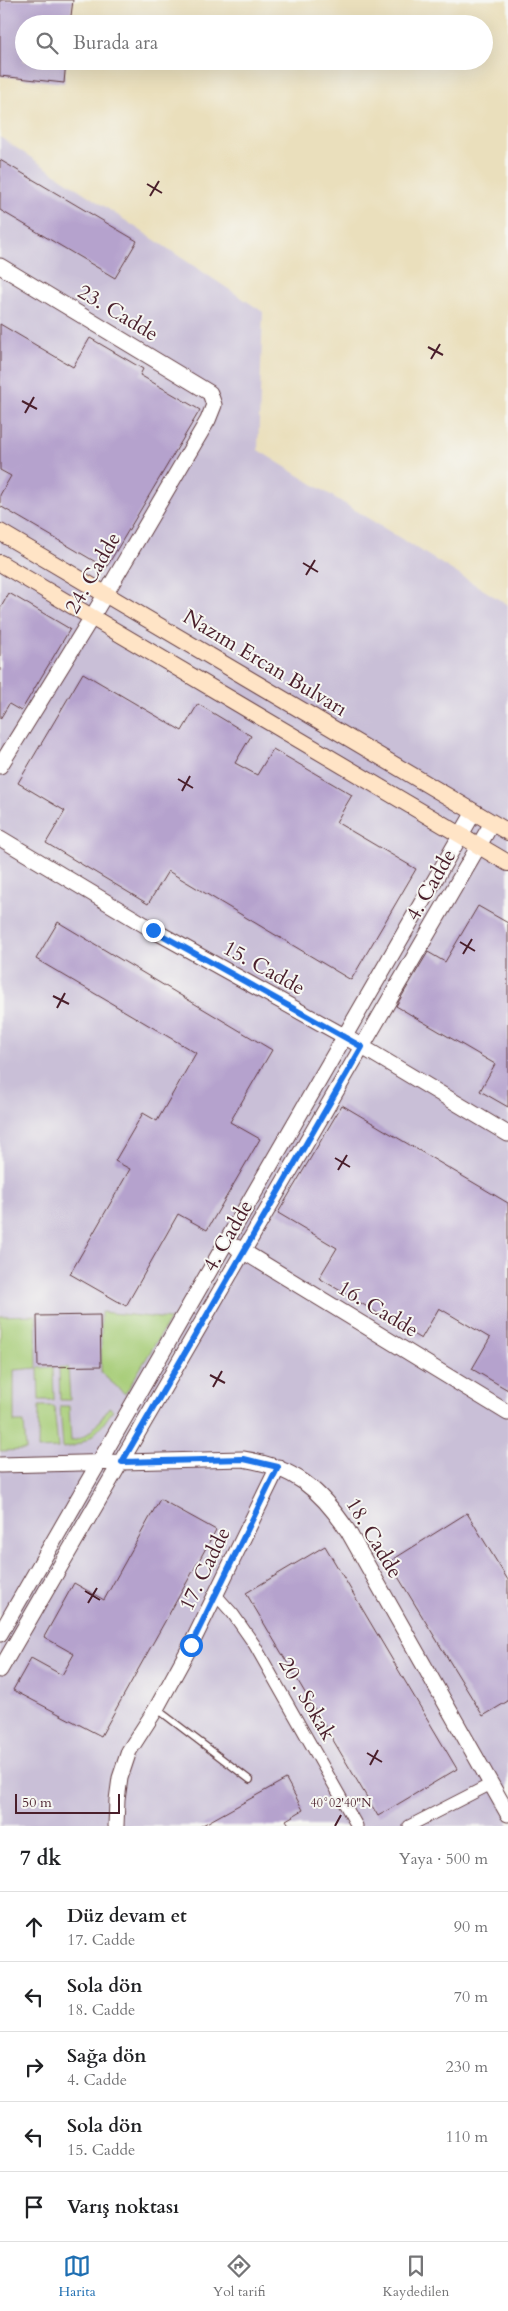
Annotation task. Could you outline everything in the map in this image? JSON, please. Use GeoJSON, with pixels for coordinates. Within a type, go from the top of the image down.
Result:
{"type":"FeatureCollection","features":[{"type":"Feature","properties":{"kind":"main road","name":"Nazım Ercan Bulvarı"},"geometry":{"type":"LineString","coordinates":[[0,532],[508,832]]}},
{"type":"Feature","properties":{"kind":"main road"},"geometry":{"type":"LineString","coordinates":[[0,563],[508,863]]}},
{"type":"Feature","properties":{"kind":"street","name":"23. Cadde"},"geometry":{"type":"LineString","coordinates":[[0,266],[210,393],[213,398]]}},
{"type":"Feature","properties":{"kind":"street","name":"24. Cadde"},"geometry":{"type":"LineString","coordinates":[[0,766],[92,617],[208,420],[214,405],[213,398]]}},
{"type":"Feature","properties":{"kind":"street","name":"4. Cadde"},"geometry":{"type":"LineString","coordinates":[[0,1634],[474,812]]}},
{"type":"Feature","properties":{"kind":"street","name":"4. Cadde"},"geometry":{"type":"LineString","coordinates":[[0,1670],[492,823]]}},
{"type":"Feature","properties":{"kind":"street","name":"15. Cadde"},"geometry":{"type":"LineString","coordinates":[[0,838],[153,930],[344,1036],[508,1134]]}},
{"type":"Feature","properties":{"kind":"street","name":"16. Cadde"},"geometry":{"type":"LineString","coordinates":[[225,1241],[508,1412]]}},
{"type":"Feature","properties":{"kind":"street","name":"18. Cadde"},"geometry":{"type":"LineString","coordinates":[[0,1465],[244,1459],[278,1467],[298,1477],[316,1490],[333,1508],[348,1531],[508,1814]]}},
{"type":"Feature","properties":{"kind":"street","name":"17. Cadde"},"geometry":{"type":"LineString","coordinates":[[116,1826],[116,1800],[124,1762],[132,1745],[156,1708],[216,1595],[278,1467]]}},
{"type":"Feature","properties":{"kind":"street","name":"20 . Sokak"},"geometry":{"type":"LineString","coordinates":[[216,1595],[233,1614],[254,1644],[357,1826]]}},
{"type":"Feature","properties":{"kind":"street"},"geometry":{"type":"LineString","coordinates":[[409,1826],[491,1784]]}},
{"type":"Feature","properties":{"kind":"lane"},"geometry":{"type":"LineString","coordinates":[[156,1708],[250,1780]]}},
{"type":"Feature","properties":{"kind":"shaded area"},"geometry":{"type":"Polygon","coordinates":[[[0,137],[263,312],[258,450],[508,605],[508,1826],[0,1826],[0,137]]]}},
{"type":"Feature","properties":{"kind":"green space"},"geometry":{"type":"Polygon","coordinates":[[[101,1312],[170,1319],[125,1394],[101,1373],[101,1312]]]}},
{"type":"Feature","properties":{"kind":"green space"},"geometry":{"type":"Polygon","coordinates":[[[36,1315],[37,1368],[14,1370],[14,1422],[24,1422],[26,1450],[0,1451],[0,1316],[36,1315]]]}},
{"type":"Feature","properties":{"kind":"green space"},"geometry":{"type":"Polygon","coordinates":[[[53,1367],[54,1400],[39,1400],[38,1368],[53,1367]]]}},
{"type":"Feature","properties":{"kind":"green space"},"geometry":{"type":"Polygon","coordinates":[[[59,1367],[68,1367],[70,1400],[60,1400],[59,1367]]]}},
{"type":"Feature","properties":{"kind":"green space"},"geometry":{"type":"Polygon","coordinates":[[[39,1406],[54,1406],[58,1448],[38,1449],[39,1406]]]}},
{"type":"Feature","properties":{"kind":"green space"},"geometry":{"type":"Polygon","coordinates":[[[60,1406],[69,1406],[71,1441],[84,1437],[89,1433],[98,1424],[109,1407],[113,1410],[98,1430],[86,1440],[80,1444],[63,1448],[60,1406]]]}},
{"type":"Feature","properties":{"kind":"building"},"geometry":{"type":"Polygon","coordinates":[[[0,0],[73,0],[71,15],[15,15],[15,70],[65,70],[64,83],[0,76],[0,0]]]}},
{"type":"Feature","properties":{"kind":"building"},"geometry":{"type":"Polygon","coordinates":[[[0,160],[137,241],[115,278],[0,210],[0,160]]]}},
{"type":"Feature","properties":{"kind":"building"},"geometry":{"type":"Polygon","coordinates":[[[0,324],[73,367],[90,338],[143,369],[140,375],[200,410],[106,568],[0,506],[0,495],[11,476],[0,470],[0,324]]]}},
{"type":"Feature","properties":{"kind":"building"},"geometry":{"type":"Polygon","coordinates":[[[9,593],[70,629],[21,711],[9,704],[0,719],[0,609],[9,593]]]}},
{"type":"Feature","properties":{"kind":"building"},"geometry":{"type":"Polygon","coordinates":[[[83,673],[182,731],[198,704],[251,736],[235,763],[257,775],[273,749],[352,795],[336,822],[416,869],[351,980],[168,871],[148,904],[46,843],[65,811],[18,783],[83,673]]]}},
{"type":"Feature","properties":{"kind":"building"},"geometry":{"type":"Polygon","coordinates":[[[478,906],[508,923],[508,1107],[480,1091],[495,1064],[396,1006],[428,952],[445,962],[478,906]]]}},
{"type":"Feature","properties":{"kind":"building"},"geometry":{"type":"Polygon","coordinates":[[[58,922],[272,1050],[230,1122],[260,1139],[207,1230],[178,1214],[126,1306],[70,1274],[130,1169],[115,1161],[143,1113],[157,1121],[196,1053],[36,959],[58,922]]]}},
{"type":"Feature","properties":{"kind":"building"},"geometry":{"type":"Polygon","coordinates":[[[342,1105],[508,1203],[508,1390],[472,1369],[490,1338],[439,1308],[421,1339],[319,1278],[337,1248],[278,1213],[342,1105]]]}},
{"type":"Feature","properties":{"kind":"building"},"geometry":{"type":"Polygon","coordinates":[[[100,1315],[101,1366],[38,1367],[37,1316],[100,1315]]]}},
{"type":"Feature","properties":{"kind":"building"},"geometry":{"type":"Polygon","coordinates":[[[160,1499],[216,1530],[101,1736],[13,1690],[31,1658],[62,1675],[74,1654],[44,1637],[74,1583],[104,1600],[160,1499]]]}},
{"type":"Feature","properties":{"kind":"building"},"geometry":{"type":"Polygon","coordinates":[[[467,1513],[508,1580],[508,1701],[483,1716],[389,1562],[467,1513]]]}},
{"type":"Feature","properties":{"kind":"building"},"geometry":{"type":"Polygon","coordinates":[[[325,1546],[457,1769],[378,1816],[246,1593],[325,1546]]]}},
{"type":"Feature","properties":{"kind":"building"},"geometry":{"type":"Polygon","coordinates":[[[286,1779],[303,1810],[286,1820],[290,1826],[201,1826],[286,1779]]]}},
{"type":"Feature","properties":{"kind":"route"},"geometry":{"type":"LineString","coordinates":[[153,930],[362,1047],[122,1462],[244,1459],[278,1467],[191,1645]]}}]}
